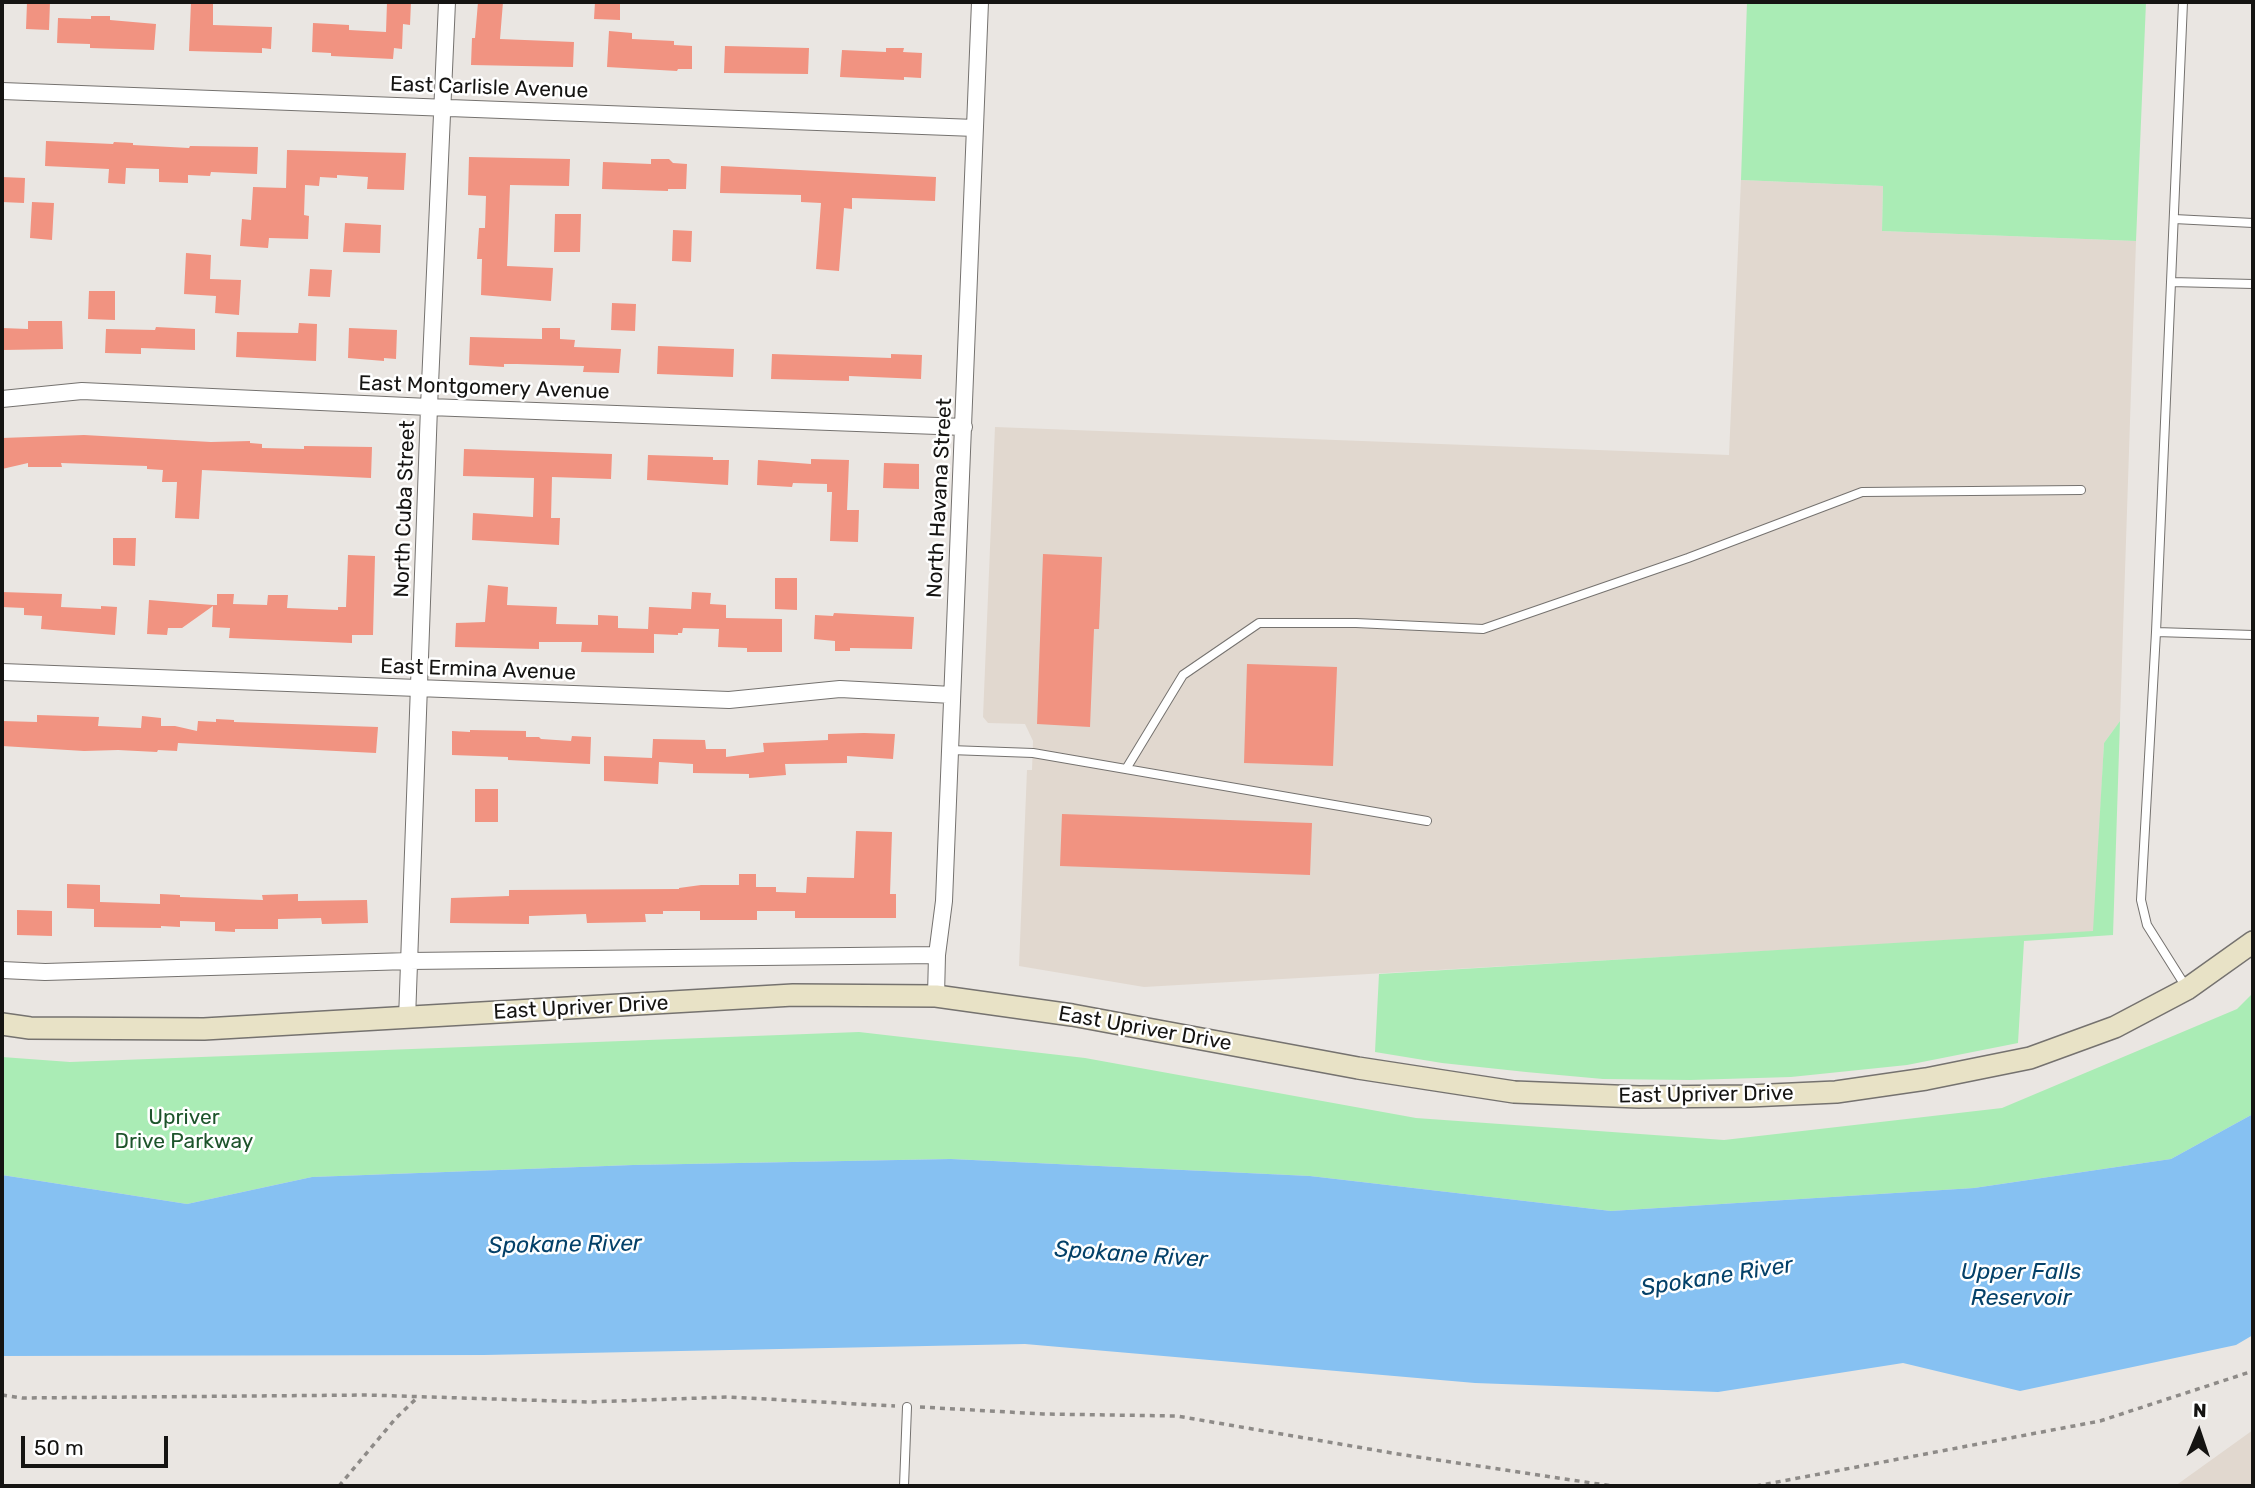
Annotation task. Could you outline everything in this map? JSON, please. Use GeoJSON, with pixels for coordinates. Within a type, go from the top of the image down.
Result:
{"type":"FeatureCollection","features":[{"type":"Feature","properties":{"kind":"street","name":"North Cuba Street"},"geometry":{"type":"LineString","coordinates":[[407,1019],[447,2]]}},
{"type":"Feature","properties":{"kind":"street","name":"North Havana Street"},"geometry":{"type":"LineString","coordinates":[[936,996],[937,955],[944,901],[980,2]]}},
{"type":"Feature","properties":{"kind":"street","name":"East Carlisle Avenue"},"geometry":{"type":"LineString","coordinates":[[2,91],[975,128]]}},
{"type":"Feature","properties":{"kind":"street","name":"East Montgomery Avenue"},"geometry":{"type":"LineString","coordinates":[[2,399],[82,391],[964,427]]}},
{"type":"Feature","properties":{"kind":"street","name":"East Ermina Avenue"},"geometry":{"type":"LineString","coordinates":[[2,672],[729,700],[840,690],[952,695]]}},
{"type":"Feature","properties":{"kind":"street","name":"East Upriver Drive"},"geometry":{"type":"LineString","coordinates":[[2,1024],[30,1028],[204,1029],[793,995],[936,996],[1072,1014],[1358,1068],[1514,1092],[1639,1097],[1749,1096],[1836,1092],[1926,1079],[2030,1058],[2115,1027],[2187,989],[2253,942]]}},
{"type":"Feature","properties":{"kind":"street"},"geometry":{"type":"LineString","coordinates":[[2,970],[45,972],[409,961],[937,955]]}},
{"type":"Feature","properties":{"kind":"lane"},"geometry":{"type":"LineString","coordinates":[[2183,2],[2156,632],[2141,900],[2147,925],[2187,989]]}},
{"type":"Feature","properties":{"kind":"lane"},"geometry":{"type":"LineString","coordinates":[[2174,219],[2253,223]]}},
{"type":"Feature","properties":{"kind":"lane"},"geometry":{"type":"LineString","coordinates":[[2171,282],[2253,284]]}},
{"type":"Feature","properties":{"kind":"lane"},"geometry":{"type":"LineString","coordinates":[[1126,769],[1183,675],[1259,623],[1356,623],[1483,629],[1688,558],[1862,492],[2081,490]]}},
{"type":"Feature","properties":{"kind":"lane"},"geometry":{"type":"LineString","coordinates":[[2156,632],[2253,635]]}},
{"type":"Feature","properties":{"kind":"lane"},"geometry":{"type":"LineString","coordinates":[[950,750],[1033,753],[1427,821]]}},
{"type":"Feature","properties":{"kind":"lane"},"geometry":{"type":"LineString","coordinates":[[904,1486],[908,1407]]}},
{"type":"Feature","properties":{"kind":"path"},"geometry":{"type":"LineString","coordinates":[[1756,1486],[2100,1421],[2253,1371]]}},
{"type":"Feature","properties":{"kind":"path"},"geometry":{"type":"LineString","coordinates":[[2,1395],[22,1398],[367,1395],[589,1402],[728,1397],[1043,1414],[1177,1416],[1398,1454],[1612,1486]]}},
{"type":"Feature","properties":{"kind":"path"},"geometry":{"type":"LineString","coordinates":[[339,1486],[418,1397]]}},
{"type":"Feature","properties":{"kind":"shaded area"},"geometry":{"type":"Polygon","coordinates":[[[1741,180],[1883,186],[1882,231],[2136,241],[2120,721],[2104,743],[2094,932],[1144,987],[1019,966],[1027,770],[1032,770],[1033,741],[1025,724],[988,723],[983,717],[995,427],[1729,455],[1741,180]]]}},
{"type":"Feature","properties":{"kind":"shaded area"},"geometry":{"type":"Polygon","coordinates":[[[2253,1430],[2253,1486],[2175,1486],[2253,1430]]]}},
{"type":"Feature","properties":{"kind":"green space"},"geometry":{"type":"Polygon","coordinates":[[[1747,2],[2146,2],[2136,241],[1882,231],[1883,186],[1741,180],[1747,2]]]}},
{"type":"Feature","properties":{"kind":"green space"},"geometry":{"type":"Polygon","coordinates":[[[2120,721],[2113,935],[2024,941],[2018,1043],[1907,1065],[1791,1077],[1690,1080],[1603,1079],[1442,1063],[1375,1052],[1379,974],[2093,931],[2104,743],[2120,721]]]}},
{"type":"Feature","properties":{"kind":"green space","name":"Upriver Drive Parkway"},"geometry":{"type":"Polygon","coordinates":[[[2253,993],[2253,1114],[2171,1159],[1974,1188],[1611,1211],[1310,1176],[951,1159],[633,1165],[312,1177],[187,1204],[2,1175],[2,1057],[70,1062],[859,1032],[1085,1058],[1416,1118],[1724,1140],[2002,1108],[2237,1009],[2253,993]]]}},
{"type":"Feature","properties":{"kind":"water","name":"Upper Falls Reservoir"},"geometry":{"type":"Polygon","coordinates":[[[2253,1114],[2253,1335],[2236,1345],[2020,1391],[1903,1363],[1718,1392],[1475,1383],[1025,1344],[484,1355],[2,1356],[2,1175],[187,1204],[312,1177],[633,1165],[951,1159],[1310,1176],[1611,1211],[1974,1188],[2171,1159],[2253,1114]]]}},
{"type":"Feature","properties":{"kind":"building"},"geometry":{"type":"Polygon","coordinates":[[[27,2],[50,2],[49,30],[26,29],[27,2]]]}},
{"type":"Feature","properties":{"kind":"building"},"geometry":{"type":"Polygon","coordinates":[[[191,2],[213,2],[213,25],[272,27],[271,49],[262,48],[262,53],[189,51],[191,2]]]}},
{"type":"Feature","properties":{"kind":"building"},"geometry":{"type":"Polygon","coordinates":[[[387,2],[411,2],[410,25],[403,24],[402,49],[394,48],[393,59],[331,56],[331,53],[312,52],[313,23],[349,25],[349,30],[386,32],[387,2]]]}},
{"type":"Feature","properties":{"kind":"building"},"geometry":{"type":"Polygon","coordinates":[[[478,2],[503,2],[500,39],[574,42],[573,67],[471,65],[478,2]]]}},
{"type":"Feature","properties":{"kind":"building"},"geometry":{"type":"Polygon","coordinates":[[[595,2],[620,2],[620,20],[594,19],[595,2]]]}},
{"type":"Feature","properties":{"kind":"building"},"geometry":{"type":"Polygon","coordinates":[[[91,16],[110,16],[110,20],[156,24],[154,50],[90,48],[90,44],[57,43],[58,18],[91,19],[91,16]]]}},
{"type":"Feature","properties":{"kind":"building"},"geometry":{"type":"Polygon","coordinates":[[[609,31],[632,33],[632,39],[674,41],[674,45],[692,46],[692,69],[677,71],[607,67],[609,31]]]}},
{"type":"Feature","properties":{"kind":"building"},"geometry":{"type":"Polygon","coordinates":[[[725,46],[809,48],[808,74],[724,73],[725,46]]]}},
{"type":"Feature","properties":{"kind":"building"},"geometry":{"type":"Polygon","coordinates":[[[886,48],[904,48],[903,52],[922,53],[921,78],[904,77],[904,80],[840,77],[842,50],[886,52],[886,48]]]}},
{"type":"Feature","properties":{"kind":"building"},"geometry":{"type":"Polygon","coordinates":[[[46,141],[114,142],[189,148],[258,147],[257,174],[211,172],[210,176],[188,175],[188,183],[159,182],[159,169],[126,168],[125,184],[108,183],[109,169],[45,166],[46,141]]]}},
{"type":"Feature","properties":{"kind":"building"},"geometry":{"type":"Polygon","coordinates":[[[287,150],[406,153],[404,190],[367,189],[368,177],[320,177],[319,186],[305,185],[304,215],[309,216],[308,239],[269,238],[268,248],[240,246],[242,219],[251,220],[253,187],[286,188],[287,150]]]}},
{"type":"Feature","properties":{"kind":"building"},"geometry":{"type":"Polygon","coordinates":[[[469,157],[570,159],[569,186],[510,185],[507,266],[553,268],[551,301],[481,295],[482,259],[477,259],[479,228],[485,228],[486,196],[468,195],[469,157]]]}},
{"type":"Feature","properties":{"kind":"building"},"geometry":{"type":"Polygon","coordinates":[[[651,159],[669,159],[673,163],[687,164],[686,189],[602,189],[603,162],[651,164],[651,159]]]}},
{"type":"Feature","properties":{"kind":"building"},"geometry":{"type":"Polygon","coordinates":[[[721,166],[936,177],[935,201],[852,198],[852,209],[844,208],[839,271],[816,269],[821,203],[801,202],[801,195],[720,193],[721,166]]]}},
{"type":"Feature","properties":{"kind":"building"},"geometry":{"type":"Polygon","coordinates":[[[2,177],[25,178],[24,203],[2,202],[2,177]]]}},
{"type":"Feature","properties":{"kind":"building"},"geometry":{"type":"Polygon","coordinates":[[[32,202],[54,203],[52,240],[30,238],[32,202]]]}},
{"type":"Feature","properties":{"kind":"building"},"geometry":{"type":"Polygon","coordinates":[[[555,214],[581,214],[580,252],[554,252],[555,214]]]}},
{"type":"Feature","properties":{"kind":"building"},"geometry":{"type":"Polygon","coordinates":[[[345,223],[381,225],[380,253],[343,252],[345,223]]]}},
{"type":"Feature","properties":{"kind":"building"},"geometry":{"type":"Polygon","coordinates":[[[673,230],[692,231],[691,262],[672,261],[673,230]]]}},
{"type":"Feature","properties":{"kind":"building"},"geometry":{"type":"Polygon","coordinates":[[[186,253],[211,255],[210,279],[241,280],[239,315],[215,313],[216,296],[184,294],[186,253]]]}},
{"type":"Feature","properties":{"kind":"building"},"geometry":{"type":"Polygon","coordinates":[[[310,269],[332,270],[330,297],[308,296],[310,269]]]}},
{"type":"Feature","properties":{"kind":"building"},"geometry":{"type":"Polygon","coordinates":[[[89,291],[115,291],[115,320],[88,319],[89,291]]]}},
{"type":"Feature","properties":{"kind":"building"},"geometry":{"type":"Polygon","coordinates":[[[612,303],[636,304],[635,331],[611,330],[612,303]]]}},
{"type":"Feature","properties":{"kind":"building"},"geometry":{"type":"Polygon","coordinates":[[[28,321],[62,321],[63,349],[2,350],[2,328],[28,329],[28,321]]]}},
{"type":"Feature","properties":{"kind":"building"},"geometry":{"type":"Polygon","coordinates":[[[299,323],[317,324],[316,361],[236,357],[237,332],[298,333],[299,323]]]}},
{"type":"Feature","properties":{"kind":"building"},"geometry":{"type":"Polygon","coordinates":[[[156,327],[195,329],[195,350],[141,348],[141,354],[105,353],[106,329],[155,330],[156,327]]]}},
{"type":"Feature","properties":{"kind":"building"},"geometry":{"type":"Polygon","coordinates":[[[349,328],[397,330],[396,359],[384,358],[384,361],[348,358],[349,328]]]}},
{"type":"Feature","properties":{"kind":"building"},"geometry":{"type":"Polygon","coordinates":[[[542,328],[560,328],[560,339],[575,340],[574,347],[621,349],[619,373],[583,372],[584,366],[469,365],[470,337],[542,339],[542,328]]]}},
{"type":"Feature","properties":{"kind":"building"},"geometry":{"type":"Polygon","coordinates":[[[658,346],[734,349],[733,377],[657,374],[658,346]]]}},
{"type":"Feature","properties":{"kind":"building"},"geometry":{"type":"Polygon","coordinates":[[[772,354],[891,358],[891,354],[922,355],[921,379],[849,376],[849,381],[771,379],[772,354]]]}},
{"type":"Feature","properties":{"kind":"building"},"geometry":{"type":"Polygon","coordinates":[[[84,435],[211,442],[250,441],[262,444],[262,448],[372,447],[371,478],[202,470],[199,519],[175,518],[177,482],[162,482],[163,470],[147,469],[147,466],[61,463],[62,467],[28,467],[28,463],[2,469],[2,438],[84,435]]]}},
{"type":"Feature","properties":{"kind":"building"},"geometry":{"type":"Polygon","coordinates":[[[464,449],[612,454],[611,479],[552,477],[551,518],[560,518],[559,545],[472,540],[473,513],[533,517],[534,478],[463,476],[464,449]]]}},
{"type":"Feature","properties":{"kind":"building"},"geometry":{"type":"Polygon","coordinates":[[[648,455],[729,460],[728,485],[647,480],[648,455]]]}},
{"type":"Feature","properties":{"kind":"building"},"geometry":{"type":"Polygon","coordinates":[[[811,459],[849,460],[847,510],[859,510],[858,542],[830,541],[832,492],[827,492],[827,484],[793,483],[792,487],[757,485],[758,460],[811,464],[811,459]]]}},
{"type":"Feature","properties":{"kind":"building"},"geometry":{"type":"Polygon","coordinates":[[[884,463],[919,464],[919,489],[883,488],[884,463]]]}},
{"type":"Feature","properties":{"kind":"building"},"geometry":{"type":"Polygon","coordinates":[[[113,538],[136,538],[135,566],[113,565],[113,538]]]}},
{"type":"Feature","properties":{"kind":"building"},"geometry":{"type":"Polygon","coordinates":[[[1043,554],[1102,557],[1099,629],[1094,629],[1090,727],[1037,724],[1043,554]]]}},
{"type":"Feature","properties":{"kind":"building"},"geometry":{"type":"Polygon","coordinates":[[[348,555],[375,556],[373,635],[352,635],[352,643],[229,638],[230,628],[212,627],[213,606],[182,628],[168,628],[167,635],[147,634],[149,600],[217,605],[217,594],[234,594],[233,604],[267,605],[268,595],[288,595],[287,608],[338,610],[338,607],[346,607],[348,555]]]}},
{"type":"Feature","properties":{"kind":"building"},"geometry":{"type":"Polygon","coordinates":[[[775,578],[797,578],[797,610],[775,609],[775,578]]]}},
{"type":"Feature","properties":{"kind":"building"},"geometry":{"type":"Polygon","coordinates":[[[488,585],[508,587],[507,605],[557,607],[556,624],[598,625],[598,615],[618,616],[618,628],[648,629],[649,607],[691,609],[692,592],[711,593],[710,604],[726,605],[726,618],[782,619],[782,652],[747,652],[747,648],[718,647],[719,629],[683,628],[678,635],[654,634],[654,653],[581,652],[582,642],[539,642],[539,649],[455,647],[456,623],[485,622],[488,585]]]}},
{"type":"Feature","properties":{"kind":"building"},"geometry":{"type":"Polygon","coordinates":[[[2,592],[62,594],[61,607],[117,607],[115,635],[41,629],[42,616],[24,615],[24,608],[2,607],[2,592]]]}},
{"type":"Feature","properties":{"kind":"building"},"geometry":{"type":"Polygon","coordinates":[[[834,613],[914,617],[912,649],[850,648],[850,651],[835,651],[835,641],[814,639],[815,615],[833,616],[834,613]]]}},
{"type":"Feature","properties":{"kind":"building"},"geometry":{"type":"Polygon","coordinates":[[[1247,664],[1337,667],[1333,766],[1244,763],[1247,664]]]}},
{"type":"Feature","properties":{"kind":"building"},"geometry":{"type":"Polygon","coordinates":[[[37,715],[99,717],[98,726],[141,728],[142,716],[161,718],[161,726],[197,731],[198,721],[216,722],[216,719],[234,722],[378,727],[376,753],[178,743],[177,751],[157,752],[2,746],[2,721],[37,722],[37,715]]]}},
{"type":"Feature","properties":{"kind":"building"},"geometry":{"type":"Polygon","coordinates":[[[452,731],[526,731],[526,737],[571,741],[572,736],[591,737],[590,764],[452,755],[452,731]]]}},
{"type":"Feature","properties":{"kind":"building"},"geometry":{"type":"Polygon","coordinates":[[[828,734],[895,734],[893,759],[847,756],[847,763],[785,764],[786,775],[749,778],[749,774],[693,773],[693,764],[659,762],[658,784],[604,781],[604,756],[652,758],[653,739],[705,740],[706,749],[726,749],[726,757],[764,752],[763,743],[828,740],[828,734]]]}},
{"type":"Feature","properties":{"kind":"building"},"geometry":{"type":"Polygon","coordinates":[[[475,789],[498,789],[498,822],[475,822],[475,789]]]}},
{"type":"Feature","properties":{"kind":"building"},"geometry":{"type":"Polygon","coordinates":[[[1062,814],[1312,823],[1310,875],[1060,866],[1062,814]]]}},
{"type":"Feature","properties":{"kind":"building"},"geometry":{"type":"Polygon","coordinates":[[[856,831],[892,832],[890,894],[896,894],[896,918],[795,918],[795,911],[757,911],[757,920],[700,920],[700,911],[663,911],[663,914],[645,914],[646,922],[587,923],[586,914],[529,916],[529,924],[450,923],[451,898],[509,896],[509,890],[679,889],[701,885],[739,885],[739,874],[756,874],[756,887],[776,887],[776,892],[806,893],[807,877],[854,878],[856,831]]]}},
{"type":"Feature","properties":{"kind":"building"},"geometry":{"type":"Polygon","coordinates":[[[67,884],[100,885],[100,902],[160,904],[160,894],[263,900],[262,895],[298,894],[298,901],[367,900],[368,923],[322,924],[321,918],[278,919],[278,929],[235,929],[235,932],[215,931],[215,922],[180,921],[180,927],[161,928],[94,927],[94,909],[67,908],[67,884]]]}},
{"type":"Feature","properties":{"kind":"building"},"geometry":{"type":"Polygon","coordinates":[[[17,910],[52,911],[52,936],[17,935],[17,910]]]}},
{"type":"Feature","properties":{"kind":"water label","name":"Spokane River"},"geometry":{"type":"Point","coordinates":[565,1245]}},
{"type":"Feature","properties":{"kind":"water label","name":"Spokane River"},"geometry":{"type":"Point","coordinates":[1131,1255]}},
{"type":"Feature","properties":{"kind":"water label","name":"Spokane River"},"geometry":{"type":"Point","coordinates":[1717,1277]}}]}
